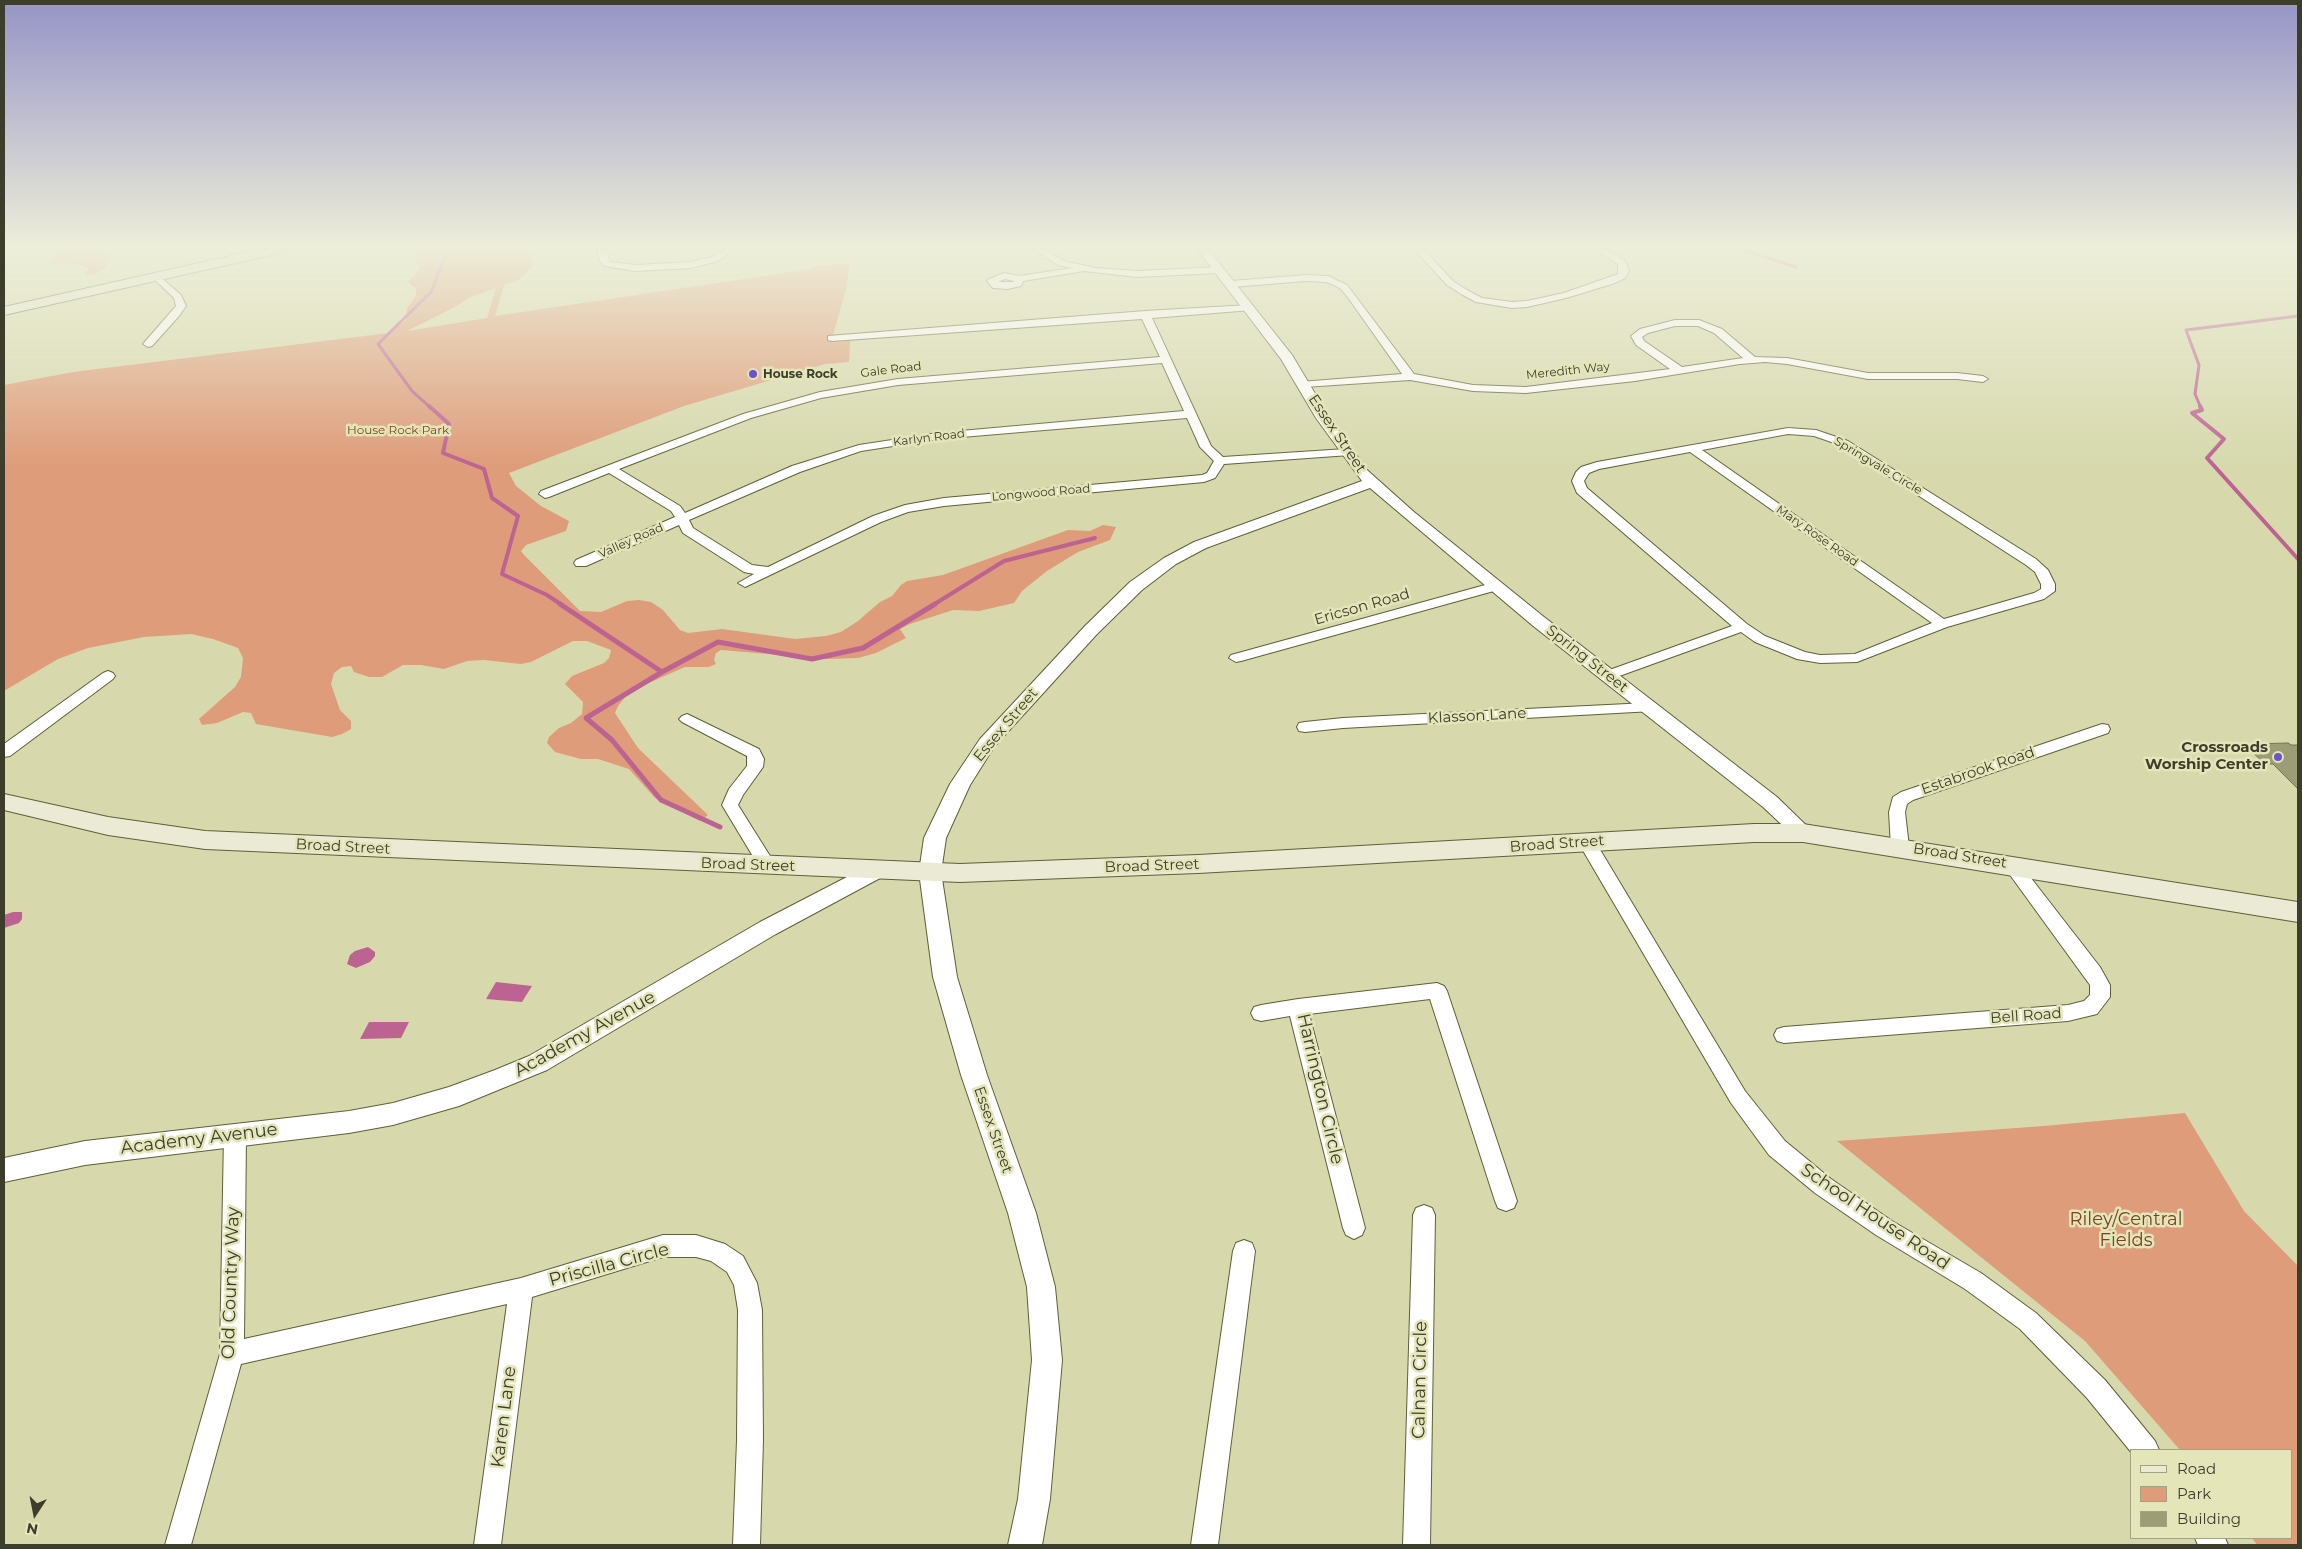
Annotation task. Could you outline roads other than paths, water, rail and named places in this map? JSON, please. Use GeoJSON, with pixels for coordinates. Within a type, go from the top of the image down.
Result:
{"type":"FeatureCollection","features":[{"type":"Feature","properties":{"kind":"main road","name":"Broad Street"},"geometry":{"type":"LineString","coordinates":[[4,802],[108,826],[205,840],[766,864],[874,871],[960,873],[1198,864],[1754,833],[1803,833],[2010,864],[2298,912]]}},
{"type":"Feature","properties":{"kind":"street"},"geometry":{"type":"LineString","coordinates":[[148,344],[169,321]]}},
{"type":"Feature","properties":{"kind":"street"},"geometry":{"type":"LineString","coordinates":[[832,338],[1050,321]]}},
{"type":"Feature","properties":{"kind":"street"},"geometry":{"type":"LineString","coordinates":[[1148,321],[1206,447],[1220,461],[1346,452]]}},
{"type":"Feature","properties":{"kind":"street","name":"Essex Street"},"geometry":{"type":"LineString","coordinates":[[1025,1545],[1038,1464],[1047,1360],[1041,1286],[1022,1213],[974,1075],[945,977],[930,872],[933,848],[939,828],[960,784],[1000,728],[1091,630],[1136,586],[1170,561],[1200,545],[1372,482],[1346,452],[1287,358],[1259,321]]}},
{"type":"Feature","properties":{"kind":"street"},"geometry":{"type":"LineString","coordinates":[[1369,321],[1410,377]]}},
{"type":"Feature","properties":{"kind":"street"},"geometry":{"type":"LineString","coordinates":[[1680,371],[1640,343],[1636,336],[1644,331],[1675,323],[1699,323],[1718,330],[1751,359]]}},
{"type":"Feature","properties":{"kind":"street","name":"Meredith Way"},"geometry":{"type":"LineString","coordinates":[[1304,384],[1410,377],[1473,388],[1526,390],[1680,371],[1751,359],[1788,361],[1868,376],[1957,376],[1983,379]]}},
{"type":"Feature","properties":{"kind":"street","name":"Gale Road"},"geometry":{"type":"LineString","coordinates":[[545,494],[747,416],[828,394],[898,382],[1167,360]]}},
{"type":"Feature","properties":{"kind":"street","name":"Karlyn Road"},"geometry":{"type":"LineString","coordinates":[[680,519],[817,461],[883,443],[938,436],[1190,414]]}},
{"type":"Feature","properties":{"kind":"street","name":"Springvale Circle"},"geometry":{"type":"LineString","coordinates":[[1788,431],[1800,431],[1844,442],[2023,557],[2042,570],[2046,577],[2048,591],[2039,596],[1942,624],[1857,658],[1838,660],[1802,656],[1760,639],[1742,627],[1587,496],[1581,490],[1578,481],[1585,470],[1597,466],[1788,431]]}},
{"type":"Feature","properties":{"kind":"street","name":"Mary Rose Road"},"geometry":{"type":"LineString","coordinates":[[1693,449],[1942,624]]}},
{"type":"Feature","properties":{"kind":"street","name":"Longwood Road"},"geometry":{"type":"LineString","coordinates":[[745,583],[877,518],[905,509],[944,502],[1204,478],[1214,471],[1220,461]]}},
{"type":"Feature","properties":{"kind":"street","name":"Valley Road"},"geometry":{"type":"LineString","coordinates":[[610,469],[676,509],[688,530],[749,569],[769,571]]}},
{"type":"Feature","properties":{"kind":"street","name":"Spring Street"},"geometry":{"type":"LineString","coordinates":[[1372,482],[1606,676],[1782,812],[1803,833]]}},
{"type":"Feature","properties":{"kind":"street","name":"Valley Road"},"geometry":{"type":"LineString","coordinates":[[581,563],[680,519]]}},
{"type":"Feature","properties":{"kind":"street","name":"Ericson Road"},"geometry":{"type":"LineString","coordinates":[[1236,658],[1496,586]]}},
{"type":"Feature","properties":{"kind":"street"},"geometry":{"type":"LineString","coordinates":[[1606,676],[1742,627]]}},
{"type":"Feature","properties":{"kind":"street"},"geometry":{"type":"LineString","coordinates":[[4,752],[108,676]]}},
{"type":"Feature","properties":{"kind":"street","name":"Klasson Lane"},"geometry":{"type":"LineString","coordinates":[[1305,727],[1342,723],[1648,708]]}},
{"type":"Feature","properties":{"kind":"street"},"geometry":{"type":"LineString","coordinates":[[687,719],[753,753],[756,760],[755,767],[735,793],[730,805],[766,864]]}},
{"type":"Feature","properties":{"kind":"street","name":"Estabrook Road"},"geometry":{"type":"LineString","coordinates":[[1900,847],[1897,812],[1899,802],[1907,796],[2102,730]]}},
{"type":"Feature","properties":{"kind":"street","name":"School House Road"},"geometry":{"type":"LineString","coordinates":[[1587,842],[1734,1090],[1777,1148],[1823,1186],[1884,1228],[1973,1281],[2028,1321],[2096,1389],[2145,1449]]}},
{"type":"Feature","properties":{"kind":"street","name":"Bell Road"},"geometry":{"type":"LineString","coordinates":[[1784,1035],[2068,1012],[2090,1008],[2100,997],[2100,985],[2093,972],[2010,864]]}},
{"type":"Feature","properties":{"kind":"street","name":"Academy Avenue"},"geometry":{"type":"LineString","coordinates":[[4,1170],[85,1153],[349,1122],[393,1114],[450,1098],[538,1063],[730,950],[874,871]]}},
{"type":"Feature","properties":{"kind":"street","name":"Harrington Circle"},"geometry":{"type":"LineString","coordinates":[[1354,1228],[1298,1007],[1437,991],[1506,1201]]}},
{"type":"Feature","properties":{"kind":"street"},"geometry":{"type":"LineString","coordinates":[[1261,1012],[1298,1007]]}},
{"type":"Feature","properties":{"kind":"street","name":"Old Country Way"},"geometry":{"type":"LineString","coordinates":[[178,1545],[232,1354],[235,1135]]}},
{"type":"Feature","properties":{"kind":"street","name":"Calnan Circle"},"geometry":{"type":"LineString","coordinates":[[1416,1545],[1424,1215]]}},
{"type":"Feature","properties":{"kind":"street","name":"Priscilla Circle"},"geometry":{"type":"LineString","coordinates":[[232,1354],[520,1289],[664,1246],[696,1246],[717,1252],[735,1264],[745,1283],[750,1310],[750,1440],[747,1545]]}},
{"type":"Feature","properties":{"kind":"street"},"geometry":{"type":"LineString","coordinates":[[1204,1545],[1244,1251]]}},
{"type":"Feature","properties":{"kind":"street","name":"Karen Lane"},"geometry":{"type":"LineString","coordinates":[[488,1545],[520,1289]]}},
{"type":"Feature","properties":{"kind":"waterway"},"geometry":{"type":"LineString","coordinates":[[401,321],[378,344],[412,391],[431,408]]}},
{"type":"Feature","properties":{"kind":"waterway"},"geometry":{"type":"LineString","coordinates":[[2201,408],[2195,394],[2199,365],[2186,330],[2256,321]]}},
{"type":"Feature","properties":{"kind":"waterway"},"geometry":{"type":"LineString","coordinates":[[429,406],[449,424],[443,453],[484,469],[492,498],[518,516],[502,574],[547,595],[562,605]]}},
{"type":"Feature","properties":{"kind":"waterway"},"geometry":{"type":"LineString","coordinates":[[2201,408],[2202,410],[2192,413],[2224,439],[2207,458],[2298,559]]}},
{"type":"Feature","properties":{"kind":"waterway"},"geometry":{"type":"LineString","coordinates":[[933,605],[1004,561],[1095,538]]}},
{"type":"Feature","properties":{"kind":"waterway"},"geometry":{"type":"LineString","coordinates":[[560,604],[662,672]]}},
{"type":"Feature","properties":{"kind":"waterway"},"geometry":{"type":"LineString","coordinates":[[662,672],[718,642],[812,659],[863,648],[935,604]]}},
{"type":"Feature","properties":{"kind":"waterway"},"geometry":{"type":"LineString","coordinates":[[662,672],[586,718],[612,740],[661,800],[720,827]]}},
{"type":"Feature","properties":{"kind":"place","name":"House Rock"},"geometry":{"type":"Point","coordinates":[753,374]}},
{"type":"Feature","properties":{"kind":"place","name":"Crossroads Worship Center"},"geometry":{"type":"Point","coordinates":[2278,757]}},
{"type":"Feature","properties":{"kind":"park label","name":"House Rock Park"},"geometry":{"type":"Point","coordinates":[398,430]}},
{"type":"Feature","properties":{"kind":"park label","name":"Riley/Central Fields"},"geometry":{"type":"Point","coordinates":[2126,1230]}}]}
